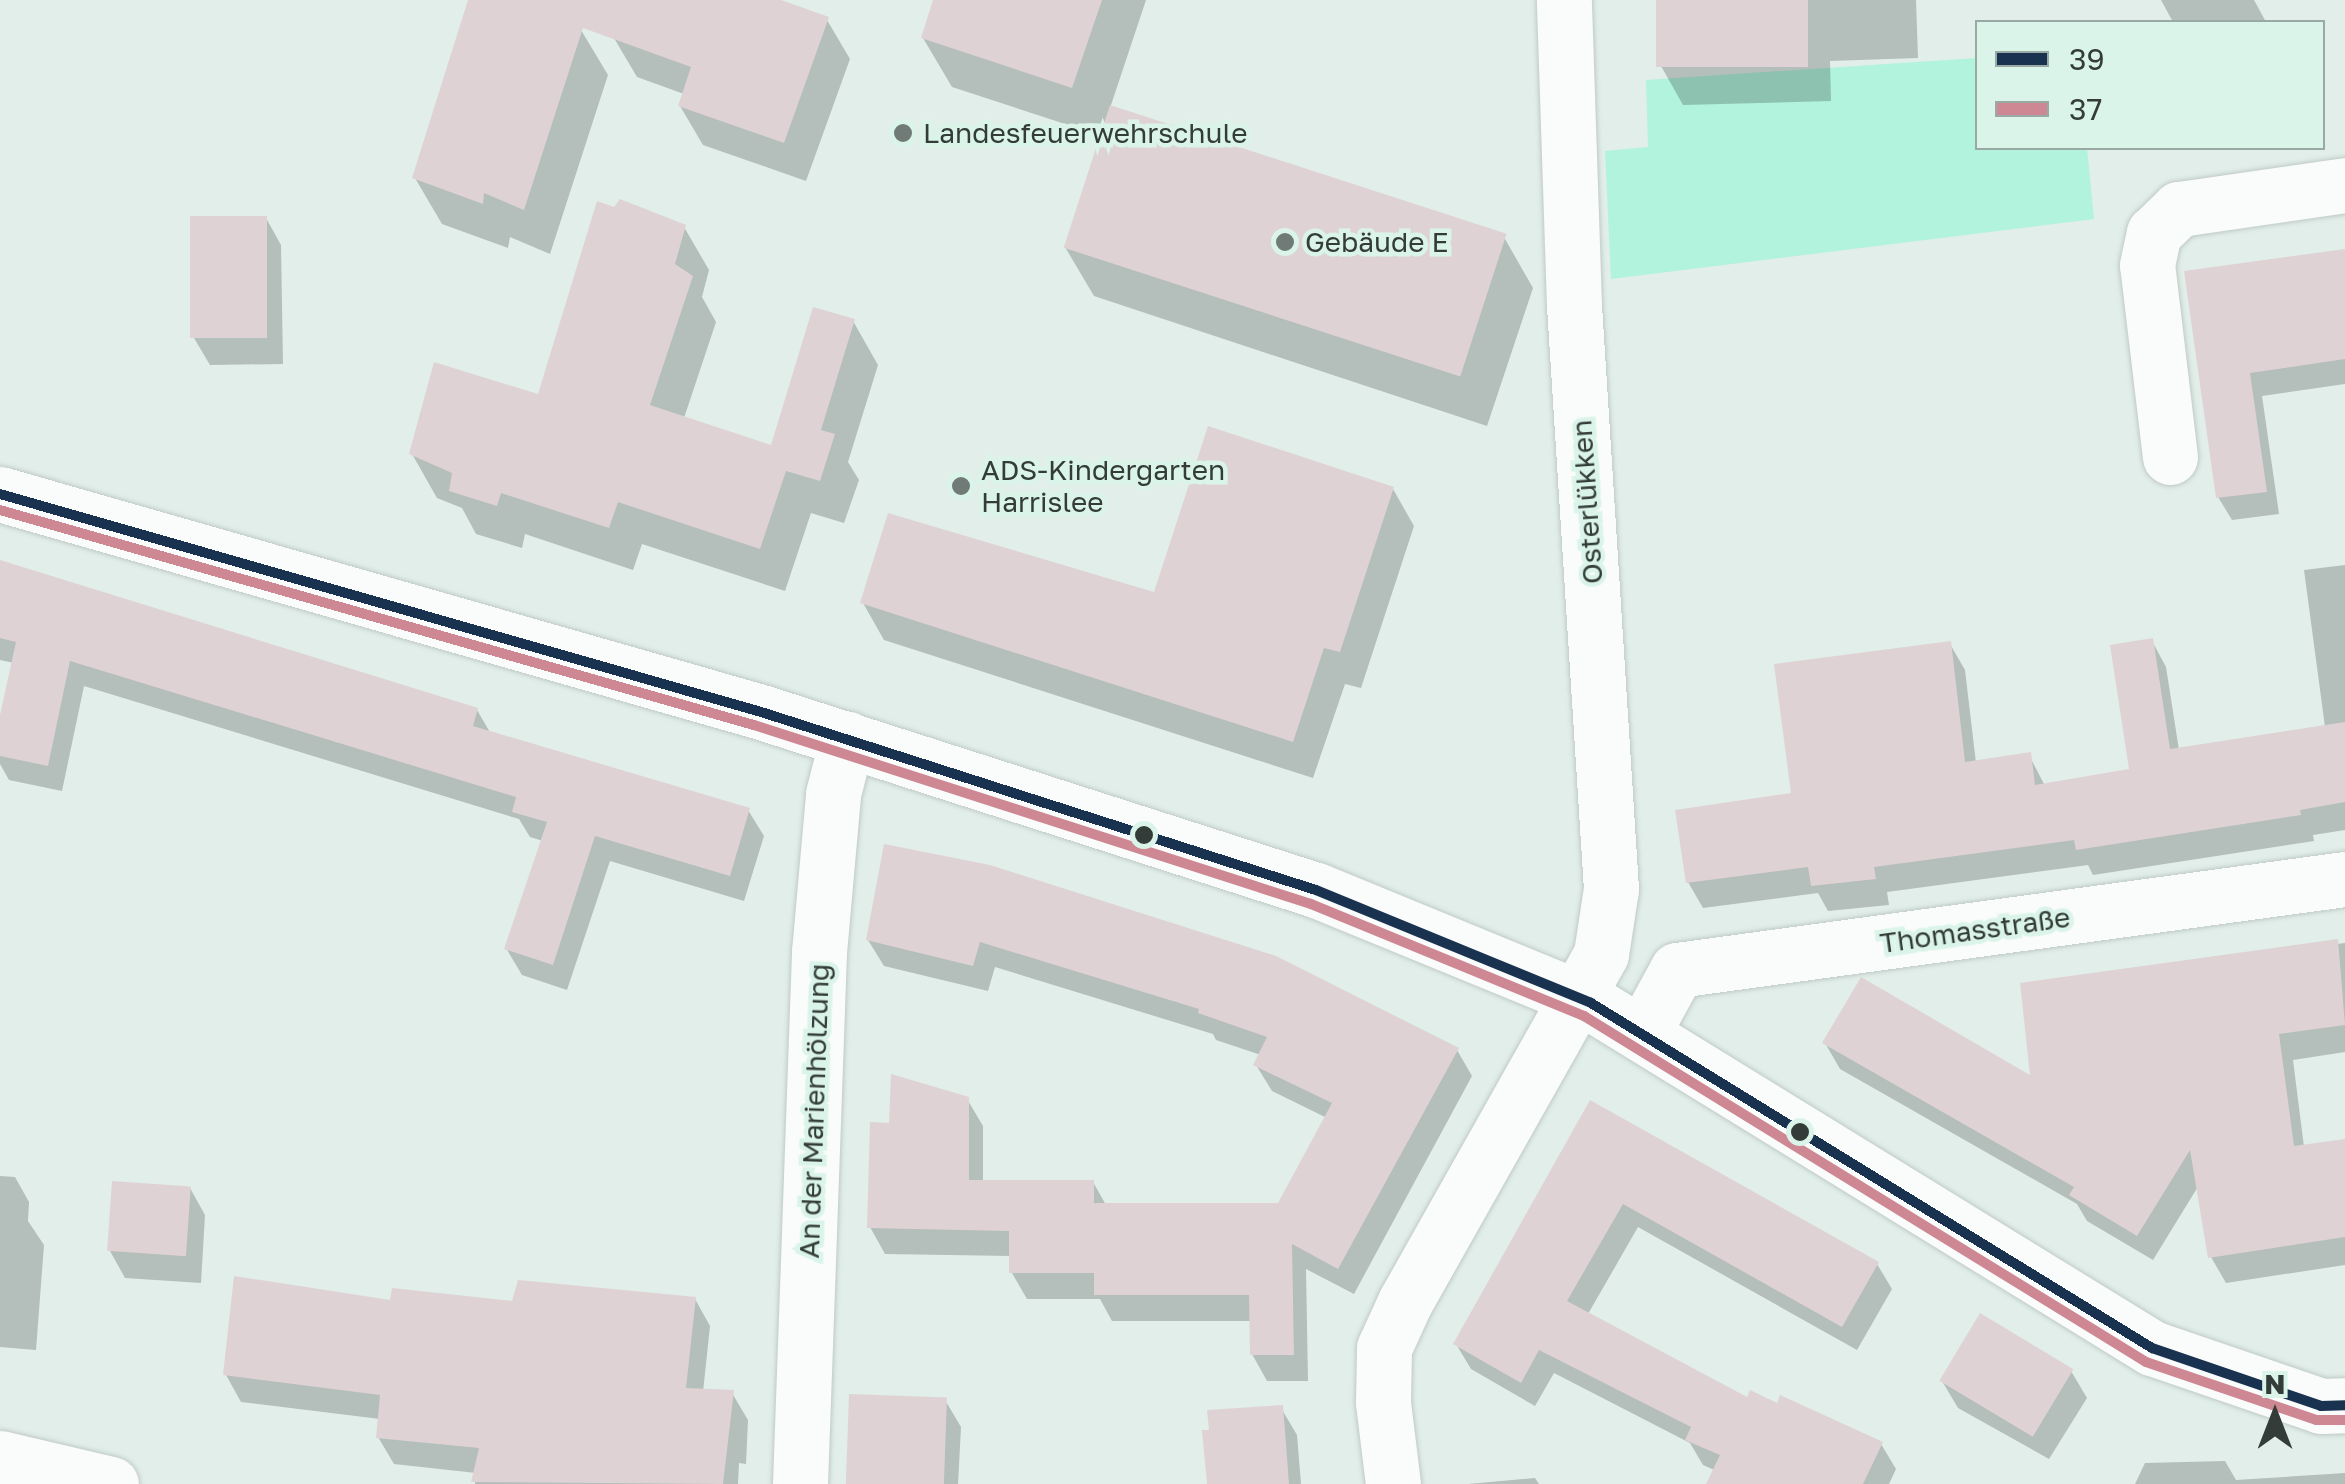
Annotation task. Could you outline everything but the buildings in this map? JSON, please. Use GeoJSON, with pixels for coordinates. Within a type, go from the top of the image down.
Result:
{"type":"FeatureCollection","features":[{"type":"Feature","properties":{"kind":"street","name":"Osterlükken"},"geometry":{"type":"LineString","coordinates":[[1393,1484],[1383,1402],[1384,1348],[1405,1302],[1600,954],[1611,888],[1574,306],[1564,0]]}},
{"type":"Feature","properties":{"kind":"street"},"geometry":{"type":"LineString","coordinates":[[2170,457],[2147,265],[2154,233],[2179,209],[2345,185]]}},
{"type":"Feature","properties":{"kind":"street"},"geometry":{"type":"LineString","coordinates":[[0,494],[339,588],[847,739],[1316,890],[1578,997],[2152,1348],[2320,1406],[2345,1405]]}},
{"type":"Feature","properties":{"kind":"street","name":"An der Marienhölzung"},"geometry":{"type":"LineString","coordinates":[[800,1484],[820,952],[833,794],[847,739]]}},
{"type":"Feature","properties":{"kind":"street","name":"Thomasstraße"},"geometry":{"type":"LineString","coordinates":[[1642,1034],[1677,970],[2345,879]]}},
{"type":"Feature","properties":{"kind":"street"},"geometry":{"type":"LineString","coordinates":[[0,1458],[111,1484]]}},
{"type":"Feature","properties":{"kind":"green space"},"geometry":{"type":"Polygon","coordinates":[[[1975,58],[1975,150],[2087,150],[2094,219],[1611,279],[1605,151],[1648,147],[1646,80],[1975,58]]]}},
{"type":"Feature","properties":{"kind":"transit line","name":"39"},"geometry":{"type":"LineString","coordinates":[[0,494],[758,711],[1316,890],[1591,1003],[2152,1348],[2321,1406],[2345,1405]]}},
{"type":"Feature","properties":{"kind":"transit line","name":"37"},"geometry":{"type":"LineString","coordinates":[[0,510],[754,725],[1311,904],[1584,1016],[2146,1362],[2316,1420],[2345,1420]]}},
{"type":"Feature","properties":{"kind":"place","name":"Landesfeuerwehrschule"},"geometry":{"type":"Point","coordinates":[903,133]}},
{"type":"Feature","properties":{"kind":"place","name":"Gebäude E"},"geometry":{"type":"Point","coordinates":[1285,242]}},
{"type":"Feature","properties":{"kind":"place","name":"ADS-Kindergarten Harrislee"},"geometry":{"type":"Point","coordinates":[961,486]}}]}
